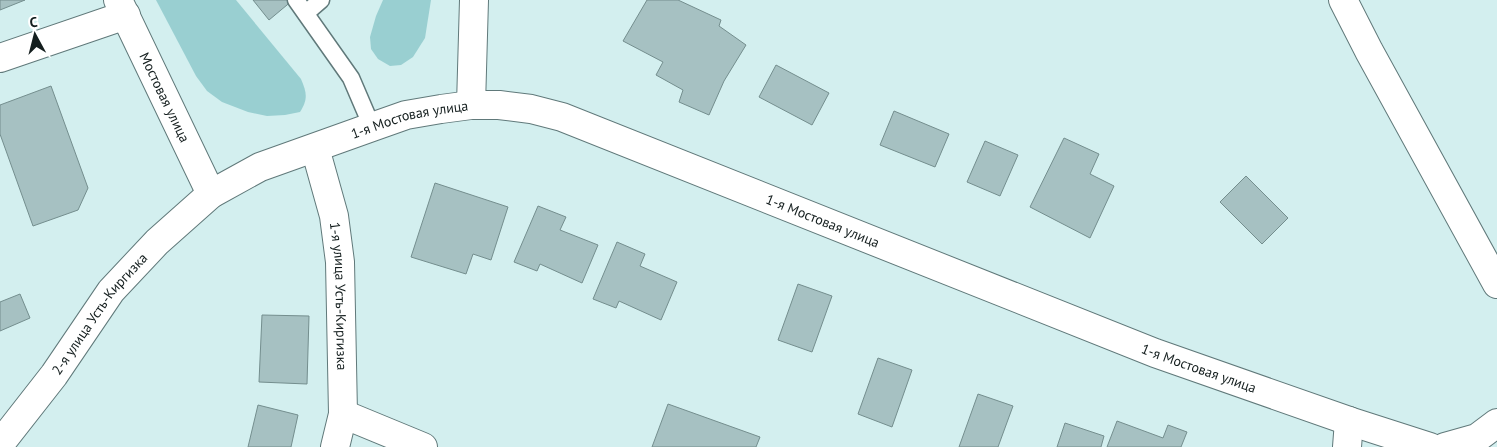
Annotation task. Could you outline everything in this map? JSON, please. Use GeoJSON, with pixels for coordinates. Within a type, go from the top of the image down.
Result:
{"type":"FeatureCollection","features":[{"type":"Feature","properties":{"kind":"main road"},"geometry":{"type":"LineString","coordinates":[[471,105],[474,0]]}},
{"type":"Feature","properties":{"kind":"main road"},"geometry":{"type":"LineString","coordinates":[[1343,0],[1369,52],[1497,284]]}},
{"type":"Feature","properties":{"kind":"main road"},"geometry":{"type":"LineString","coordinates":[[0,58],[122,8]]}},
{"type":"Feature","properties":{"kind":"main road","name":"Мостовая улица"},"geometry":{"type":"LineString","coordinates":[[122,8],[210,194]]}},
{"type":"Feature","properties":{"kind":"main road","name":"1-я Мостовая улица"},"geometry":{"type":"LineString","coordinates":[[210,194],[260,167],[406,116],[471,105],[499,105],[531,109],[562,117],[1156,354],[1348,434],[1430,447]]}},
{"type":"Feature","properties":{"kind":"main road","name":"1-я улица Усть-Киргизка"},"geometry":{"type":"LineString","coordinates":[[315,148],[334,216],[340,262],[343,414],[335,447]]}},
{"type":"Feature","properties":{"kind":"main road","name":"2-я улица Усть-Киргизка"},"geometry":{"type":"LineString","coordinates":[[0,444],[54,375],[111,291],[156,242],[210,194]]}},
{"type":"Feature","properties":{"kind":"main road"},"geometry":{"type":"LineString","coordinates":[[343,414],[423,447]]}},
{"type":"Feature","properties":{"kind":"main road"},"geometry":{"type":"LineString","coordinates":[[1445,447],[1477,438],[1497,423]]}},
{"type":"Feature","properties":{"kind":"lane"},"geometry":{"type":"LineString","coordinates":[[296,0],[350,78],[372,127]]}},
{"type":"Feature","properties":{"kind":"lane"},"geometry":{"type":"LineString","coordinates":[[306,13],[321,0]]}},
{"type":"Feature","properties":{"kind":"shaded area"},"geometry":{"type":"Polygon","coordinates":[[[156,0],[236,0],[301,79],[306,96],[300,112],[267,116],[248,112],[222,102],[207,91],[196,76],[156,0]]]}},
{"type":"Feature","properties":{"kind":"shaded area"},"geometry":{"type":"Polygon","coordinates":[[[383,0],[431,0],[425,38],[413,57],[401,65],[390,66],[378,59],[371,49],[370,37],[383,0]]]}},
{"type":"Feature","properties":{"kind":"building"},"geometry":{"type":"Polygon","coordinates":[[[0,0],[25,0],[0,10],[0,0]]]}},
{"type":"Feature","properties":{"kind":"building"},"geometry":{"type":"Polygon","coordinates":[[[253,0],[293,0],[269,20],[253,0]]]}},
{"type":"Feature","properties":{"kind":"building"},"geometry":{"type":"Polygon","coordinates":[[[647,0],[678,0],[721,20],[719,26],[746,45],[724,81],[709,115],[679,102],[683,90],[656,75],[663,62],[623,41],[647,0]]]}},
{"type":"Feature","properties":{"kind":"building"},"geometry":{"type":"Polygon","coordinates":[[[776,65],[829,93],[812,125],[759,97],[776,65]]]}},
{"type":"Feature","properties":{"kind":"building"},"geometry":{"type":"Polygon","coordinates":[[[51,86],[88,188],[78,210],[33,226],[0,134],[0,105],[51,86]]]}},
{"type":"Feature","properties":{"kind":"building"},"geometry":{"type":"Polygon","coordinates":[[[894,111],[949,134],[935,167],[880,145],[894,111]]]}},
{"type":"Feature","properties":{"kind":"building"},"geometry":{"type":"Polygon","coordinates":[[[1064,138],[1099,154],[1090,174],[1114,186],[1090,238],[1030,207],[1064,138]]]}},
{"type":"Feature","properties":{"kind":"building"},"geometry":{"type":"Polygon","coordinates":[[[985,141],[1018,155],[1000,196],[967,182],[985,141]]]}},
{"type":"Feature","properties":{"kind":"building"},"geometry":{"type":"Polygon","coordinates":[[[1246,176],[1288,218],[1262,244],[1220,202],[1246,176]]]}},
{"type":"Feature","properties":{"kind":"building"},"geometry":{"type":"Polygon","coordinates":[[[435,183],[508,207],[491,260],[473,254],[466,274],[411,257],[435,183]]]}},
{"type":"Feature","properties":{"kind":"building"},"geometry":{"type":"Polygon","coordinates":[[[538,206],[566,217],[560,230],[598,245],[582,283],[540,264],[537,271],[514,262],[538,206]]]}},
{"type":"Feature","properties":{"kind":"building"},"geometry":{"type":"Polygon","coordinates":[[[617,242],[645,254],[640,266],[677,282],[661,320],[619,301],[616,308],[593,299],[617,242]]]}},
{"type":"Feature","properties":{"kind":"building"},"geometry":{"type":"Polygon","coordinates":[[[798,284],[832,296],[812,352],[778,340],[798,284]]]}},
{"type":"Feature","properties":{"kind":"building"},"geometry":{"type":"Polygon","coordinates":[[[20,294],[30,318],[0,331],[0,302],[20,294]]]}},
{"type":"Feature","properties":{"kind":"building"},"geometry":{"type":"Polygon","coordinates":[[[262,315],[309,316],[307,384],[259,382],[262,315]]]}},
{"type":"Feature","properties":{"kind":"building"},"geometry":{"type":"Polygon","coordinates":[[[878,358],[912,370],[892,427],[858,414],[878,358]]]}},
{"type":"Feature","properties":{"kind":"building"},"geometry":{"type":"Polygon","coordinates":[[[978,394],[1013,406],[998,447],[959,447],[978,394]]]}},
{"type":"Feature","properties":{"kind":"building"},"geometry":{"type":"Polygon","coordinates":[[[668,404],[760,437],[756,447],[652,447],[668,404]]]}},
{"type":"Feature","properties":{"kind":"building"},"geometry":{"type":"Polygon","coordinates":[[[258,405],[298,415],[291,447],[248,447],[258,405]]]}},
{"type":"Feature","properties":{"kind":"building"},"geometry":{"type":"Polygon","coordinates":[[[1117,421],[1163,438],[1168,425],[1187,432],[1181,447],[1107,447],[1117,421]]]}},
{"type":"Feature","properties":{"kind":"building"},"geometry":{"type":"Polygon","coordinates":[[[1065,423],[1104,436],[1101,447],[1057,447],[1065,423]]]}}]}
